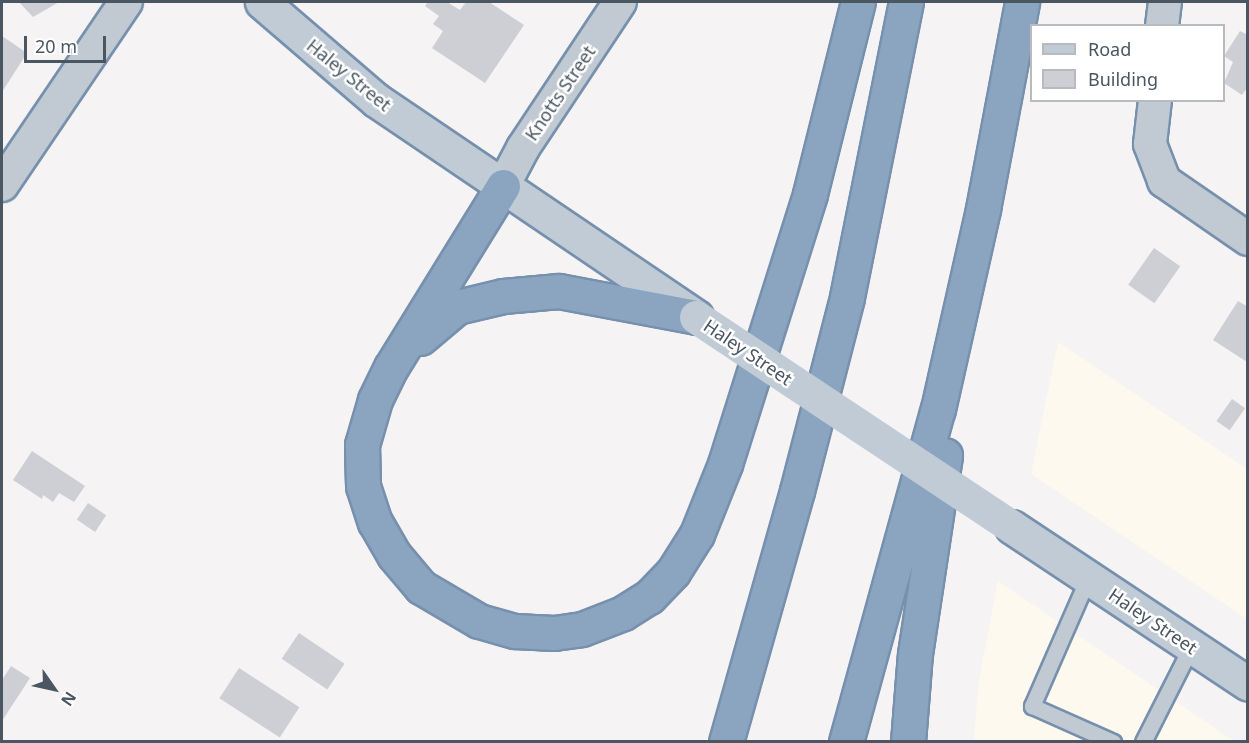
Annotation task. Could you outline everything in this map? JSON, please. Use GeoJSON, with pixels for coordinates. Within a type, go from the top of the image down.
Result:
{"type":"FeatureCollection","features":[{"type":"Feature","properties":{"kind":"highway"},"geometry":{"type":"LineString","coordinates":[[503,186],[391,367],[375,400],[362,445],[363,486],[375,522],[394,555],[421,587],[479,621],[515,631],[554,633],[582,629],[623,614],[649,597],[673,572],[697,534],[725,464],[810,194],[858,2]]}},
{"type":"Feature","properties":{"kind":"highway"},"geometry":{"type":"LineString","coordinates":[[726,741],[847,297],[906,2]]}},
{"type":"Feature","properties":{"kind":"highway"},"geometry":{"type":"LineString","coordinates":[[908,741],[915,654],[983,209],[1022,2]]}},
{"type":"Feature","properties":{"kind":"highway"},"geometry":{"type":"LineString","coordinates":[[846,741],[938,409],[983,209]]}},
{"type":"Feature","properties":{"kind":"highway"},"geometry":{"type":"LineString","coordinates":[[391,367],[457,307],[503,296],[559,291],[696,317]]}},
{"type":"Feature","properties":{"kind":"main road","name":"Haley Street"},"geometry":{"type":"LineString","coordinates":[[262,2],[376,100],[696,317],[1248,684]]}},
{"type":"Feature","properties":{"kind":"street"},"geometry":{"type":"LineString","coordinates":[[2,185],[126,2]]}},
{"type":"Feature","properties":{"kind":"street","name":"Knotts Street"},"geometry":{"type":"LineString","coordinates":[[503,186],[523,148],[620,2]]}},
{"type":"Feature","properties":{"kind":"street"},"geometry":{"type":"LineString","coordinates":[[1162,24],[1165,2]]}},
{"type":"Feature","properties":{"kind":"street"},"geometry":{"type":"LineString","coordinates":[[1155,102],[1150,144],[1164,182],[1248,239]]}},
{"type":"Feature","properties":{"kind":"lane"},"geometry":{"type":"LineString","coordinates":[[1088,578],[1032,706],[1113,741]]}},
{"type":"Feature","properties":{"kind":"lane"},"geometry":{"type":"LineString","coordinates":[[1143,741],[1191,647]]}},
{"type":"Feature","properties":{"kind":"shaded area"},"geometry":{"type":"Polygon","coordinates":[[[1058,342],[1247,469],[1247,619],[1031,474],[1058,342]]]}},
{"type":"Feature","properties":{"kind":"shaded area"},"geometry":{"type":"Polygon","coordinates":[[[998,581],[1234,741],[974,742],[978,686],[998,581]]]}},
{"type":"Feature","properties":{"kind":"building"},"geometry":{"type":"Polygon","coordinates":[[[19,2],[59,2],[33,17],[19,2]]]}},
{"type":"Feature","properties":{"kind":"building"},"geometry":{"type":"Polygon","coordinates":[[[428,2],[447,2],[460,10],[466,2],[489,2],[524,25],[485,83],[432,48],[443,31],[433,24],[439,16],[425,6],[428,2]]]}},
{"type":"Feature","properties":{"kind":"building"},"geometry":{"type":"Polygon","coordinates":[[[1240,31],[1248,35],[1248,87],[1242,95],[1225,84],[1233,62],[1225,54],[1240,31]]]}},
{"type":"Feature","properties":{"kind":"building"},"geometry":{"type":"Polygon","coordinates":[[[2,36],[27,53],[2,92],[2,36]]]}},
{"type":"Feature","properties":{"kind":"building"},"geometry":{"type":"Polygon","coordinates":[[[1154,248],[1180,266],[1154,303],[1128,285],[1154,248]]]}},
{"type":"Feature","properties":{"kind":"building"},"geometry":{"type":"Polygon","coordinates":[[[1238,301],[1248,307],[1247,362],[1213,340],[1238,301]]]}},
{"type":"Feature","properties":{"kind":"building"},"geometry":{"type":"Polygon","coordinates":[[[1232,399],[1245,408],[1230,430],[1217,421],[1232,399]]]}},
{"type":"Feature","properties":{"kind":"building"},"geometry":{"type":"Polygon","coordinates":[[[32,451],[85,486],[74,502],[59,493],[53,502],[43,495],[42,499],[13,480],[32,451]]]}},
{"type":"Feature","properties":{"kind":"building"},"geometry":{"type":"Polygon","coordinates":[[[88,503],[106,515],[95,532],[77,520],[88,503]]]}},
{"type":"Feature","properties":{"kind":"building"},"geometry":{"type":"Polygon","coordinates":[[[299,633],[345,664],[327,689],[282,659],[299,633]]]}},
{"type":"Feature","properties":{"kind":"building"},"geometry":{"type":"Polygon","coordinates":[[[11,666],[30,678],[2,721],[2,680],[11,666]]]}},
{"type":"Feature","properties":{"kind":"building"},"geometry":{"type":"Polygon","coordinates":[[[239,668],[299,707],[280,737],[219,698],[239,668]]]}}]}
